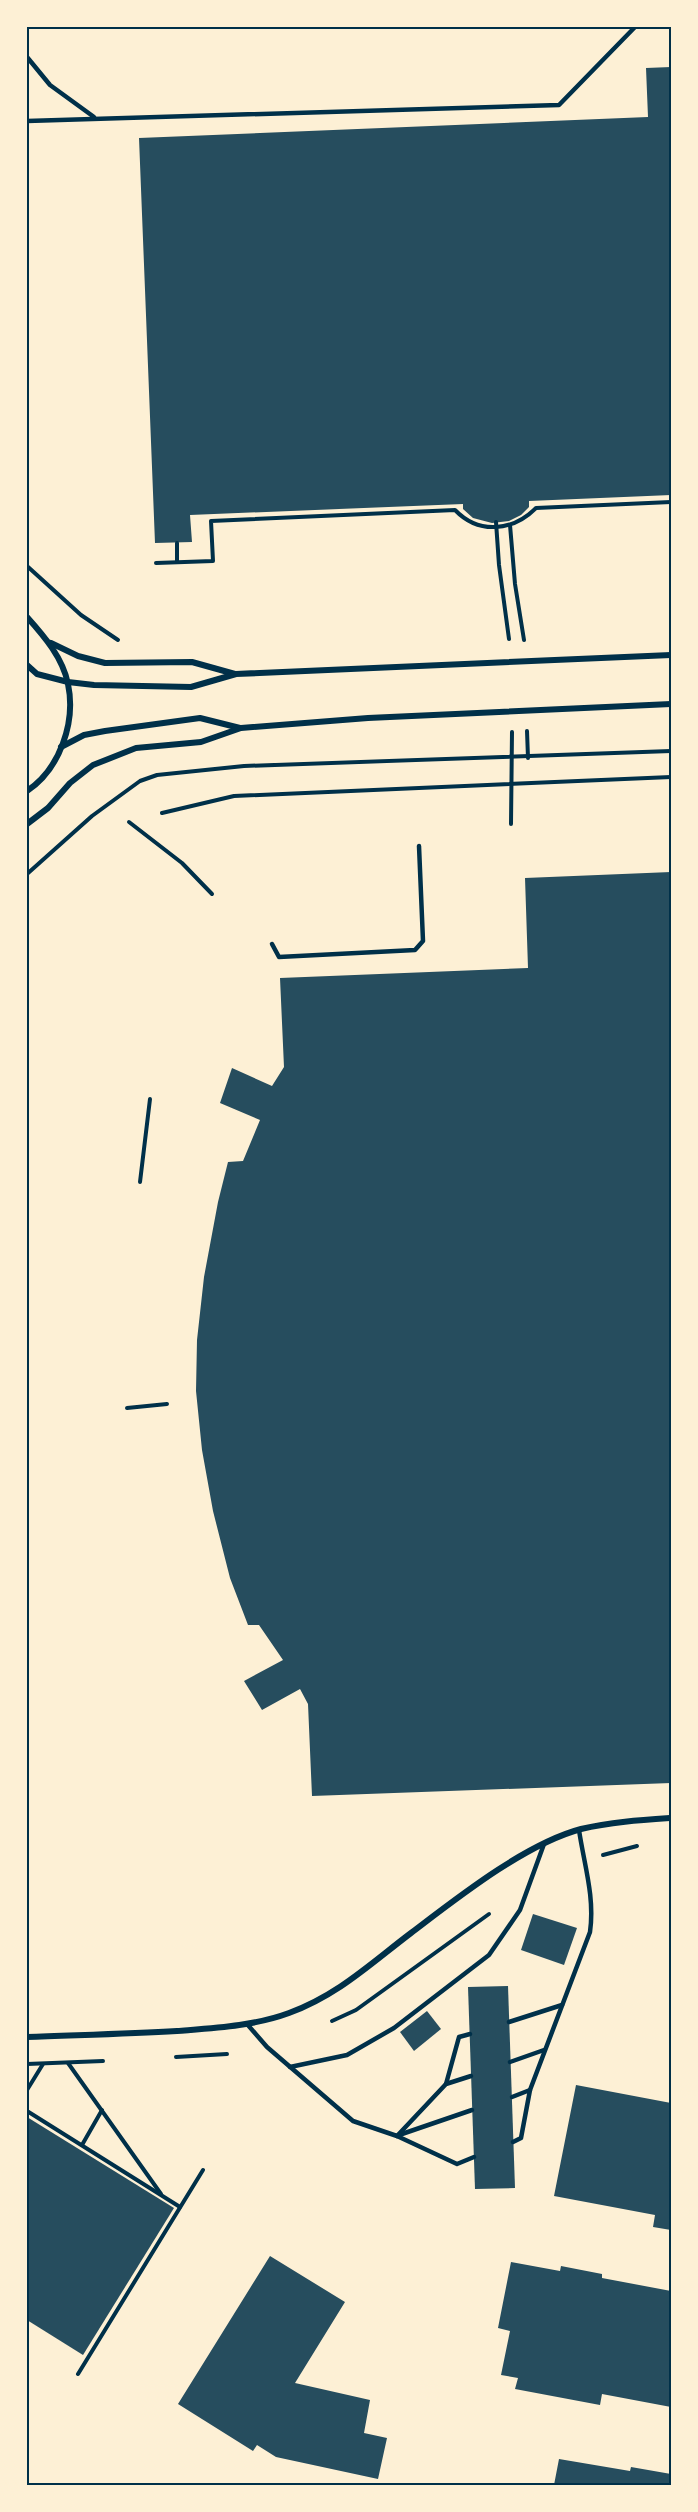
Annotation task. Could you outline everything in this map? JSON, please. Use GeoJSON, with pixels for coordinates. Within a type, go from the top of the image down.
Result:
{"type":"FeatureCollection","features":[{"type":"Feature","properties":{"kind":"street"},"geometry":{"type":"LineString","coordinates":[[27,617],[51,643],[68,682],[68,724],[61,747],[48,770],[27,791]]}},
{"type":"Feature","properties":{"kind":"street"},"geometry":{"type":"LineString","coordinates":[[51,643],[78,656],[105,663],[192,662],[236,674]]}},
{"type":"Feature","properties":{"kind":"street"},"geometry":{"type":"LineString","coordinates":[[27,665],[37,674],[94,686],[190,687],[236,674],[671,655]]}},
{"type":"Feature","properties":{"kind":"street"},"geometry":{"type":"LineString","coordinates":[[27,824],[48,808],[70,783],[93,765],[136,748],[201,742],[241,728],[368,718],[671,704]]}},
{"type":"Feature","properties":{"kind":"street"},"geometry":{"type":"LineString","coordinates":[[61,747],[84,735],[200,717],[241,728]]}},
{"type":"Feature","properties":{"kind":"street"},"geometry":{"type":"LineString","coordinates":[[27,2037],[149,2032],[247,2024],[290,2013],[347,1984],[411,1933],[505,1865],[544,1842],[579,1830],[618,1822],[671,1818]]}},
{"type":"Feature","properties":{"kind":"lane"},"geometry":{"type":"LineString","coordinates":[[27,121],[94,117],[559,105],[635,27]]}},
{"type":"Feature","properties":{"kind":"lane"},"geometry":{"type":"LineString","coordinates":[[27,57],[50,85],[94,117]]}},
{"type":"Feature","properties":{"kind":"lane"},"geometry":{"type":"LineString","coordinates":[[272,944],[279,957],[415,950],[423,941],[419,846]]}},
{"type":"Feature","properties":{"kind":"lane"},"geometry":{"type":"LineString","coordinates":[[513,2142],[521,2138],[530,2090],[590,1932],[591,1891],[579,1830]]}},
{"type":"Feature","properties":{"kind":"lane"},"geometry":{"type":"LineString","coordinates":[[290,2067],[346,2055],[356,2050],[394,2028],[489,1955],[520,1910],[544,1842]]}},
{"type":"Feature","properties":{"kind":"lane"},"geometry":{"type":"LineString","coordinates":[[509,2022],[562,2005]]}},
{"type":"Feature","properties":{"kind":"lane"},"geometry":{"type":"LineString","coordinates":[[247,2024],[267,2047],[353,2121],[396,2136],[457,2164],[474,2157]]}},
{"type":"Feature","properties":{"kind":"lane"},"geometry":{"type":"LineString","coordinates":[[446,2084],[459,2037],[470,2034]]}},
{"type":"Feature","properties":{"kind":"lane"},"geometry":{"type":"LineString","coordinates":[[510,2062],[544,2050]]}},
{"type":"Feature","properties":{"kind":"lane"},"geometry":{"type":"LineString","coordinates":[[396,2136],[446,2084],[471,2076]]}},
{"type":"Feature","properties":{"kind":"lane"},"geometry":{"type":"LineString","coordinates":[[512,2097],[530,2090]]}},
{"type":"Feature","properties":{"kind":"lane"},"geometry":{"type":"LineString","coordinates":[[396,2136],[472,2110]]}},
{"type":"Feature","properties":{"kind":"path"},"geometry":{"type":"LineString","coordinates":[[156,563],[213,561],[211,521],[455,510],[465,520],[477,526],[510,525],[524,520],[536,508],[671,502]]}},
{"type":"Feature","properties":{"kind":"path"},"geometry":{"type":"LineString","coordinates":[[496,524],[499,565],[510,643]]}},
{"type":"Feature","properties":{"kind":"path"},"geometry":{"type":"LineString","coordinates":[[510,525],[515,584],[524,642]]}},
{"type":"Feature","properties":{"kind":"path"},"geometry":{"type":"LineString","coordinates":[[177,543],[177,562]]}},
{"type":"Feature","properties":{"kind":"path"},"geometry":{"type":"LineString","coordinates":[[512,729],[512,824]]}},
{"type":"Feature","properties":{"kind":"path"},"geometry":{"type":"LineString","coordinates":[[526,730],[528,758]]}},
{"type":"Feature","properties":{"kind":"path"},"geometry":{"type":"LineString","coordinates":[[27,874],[92,816],[140,781],[157,775],[244,766],[528,758],[671,751]]}},
{"type":"Feature","properties":{"kind":"path"},"geometry":{"type":"LineString","coordinates":[[162,813],[234,796],[671,777]]}},
{"type":"Feature","properties":{"kind":"path"},"geometry":{"type":"LineString","coordinates":[[129,822],[182,863],[212,894]]}},
{"type":"Feature","properties":{"kind":"path"},"geometry":{"type":"LineString","coordinates":[[140,1182],[150,1099]]}},
{"type":"Feature","properties":{"kind":"path"},"geometry":{"type":"LineString","coordinates":[[127,1408],[167,1404]]}},
{"type":"Feature","properties":{"kind":"path"},"geometry":{"type":"LineString","coordinates":[[603,1855],[640,1845]]}},
{"type":"Feature","properties":{"kind":"path"},"geometry":{"type":"LineString","coordinates":[[326,2024],[356,2010],[493,1910]]}},
{"type":"Feature","properties":{"kind":"path"},"geometry":{"type":"LineString","coordinates":[[176,2057],[227,2054]]}},
{"type":"Feature","properties":{"kind":"path"},"geometry":{"type":"LineString","coordinates":[[27,2064],[104,2061]]}},
{"type":"Feature","properties":{"kind":"path"},"geometry":{"type":"LineString","coordinates":[[68,2063],[162,2196]]}},
{"type":"Feature","properties":{"kind":"path"},"geometry":{"type":"LineString","coordinates":[[27,2091],[44,2064]]}},
{"type":"Feature","properties":{"kind":"path"},"geometry":{"type":"LineString","coordinates":[[27,2110],[180,2207]]}},
{"type":"Feature","properties":{"kind":"path"},"geometry":{"type":"LineString","coordinates":[[81,2145],[102,2110]]}},
{"type":"Feature","properties":{"kind":"path"},"geometry":{"type":"LineString","coordinates":[[78,2374],[204,2170]]}},
{"type":"Feature","properties":{"kind":"building"},"geometry":{"type":"Polygon","coordinates":[[[671,67],[671,495],[529,501],[529,507],[521,515],[509,521],[492,523],[473,518],[463,509],[463,504],[190,515],[192,542],[155,543],[139,138],[648,117],[646,68],[671,67]]]}},
{"type":"Feature","properties":{"kind":"building"},"geometry":{"type":"Polygon","coordinates":[[[671,872],[671,1783],[312,1796],[308,1704],[300,1689],[262,1710],[244,1681],[283,1660],[259,1625],[248,1625],[230,1578],[213,1511],[202,1450],[196,1391],[197,1340],[204,1277],[228,1162],[243,1161],[260,1120],[220,1103],[232,1068],[272,1086],[284,1067],[280,978],[528,968],[525,878],[671,872]]]}},
{"type":"Feature","properties":{"kind":"building"},"geometry":{"type":"Polygon","coordinates":[[[533,1914],[577,1928],[564,1965],[521,1950],[533,1914]]]}},
{"type":"Feature","properties":{"kind":"building"},"geometry":{"type":"Polygon","coordinates":[[[508,1986],[515,2188],[475,2189],[468,1987],[508,1986]]]}},
{"type":"Feature","properties":{"kind":"building"},"geometry":{"type":"Polygon","coordinates":[[[427,2011],[441,2029],[414,2051],[400,2032],[427,2011]]]}},
{"type":"Feature","properties":{"kind":"building"},"geometry":{"type":"Polygon","coordinates":[[[576,2085],[671,2103],[671,2230],[653,2227],[655,2215],[554,2196],[576,2085]]]}},
{"type":"Feature","properties":{"kind":"building"},"geometry":{"type":"Polygon","coordinates":[[[27,2117],[174,2208],[83,2355],[27,2320],[27,2117]]]}},
{"type":"Feature","properties":{"kind":"building"},"geometry":{"type":"Polygon","coordinates":[[[270,2256],[345,2302],[295,2383],[370,2400],[364,2433],[387,2438],[378,2479],[276,2457],[257,2445],[253,2451],[178,2404],[270,2256]]]}},
{"type":"Feature","properties":{"kind":"building"},"geometry":{"type":"Polygon","coordinates":[[[511,2262],[560,2271],[561,2266],[602,2274],[602,2278],[671,2291],[671,2407],[602,2394],[600,2405],[515,2389],[518,2378],[501,2375],[510,2331],[498,2328],[511,2262]]]}},
{"type":"Feature","properties":{"kind":"building"},"geometry":{"type":"Polygon","coordinates":[[[559,2459],[630,2471],[631,2467],[671,2474],[671,2485],[554,2485],[559,2459]]]}}]}
